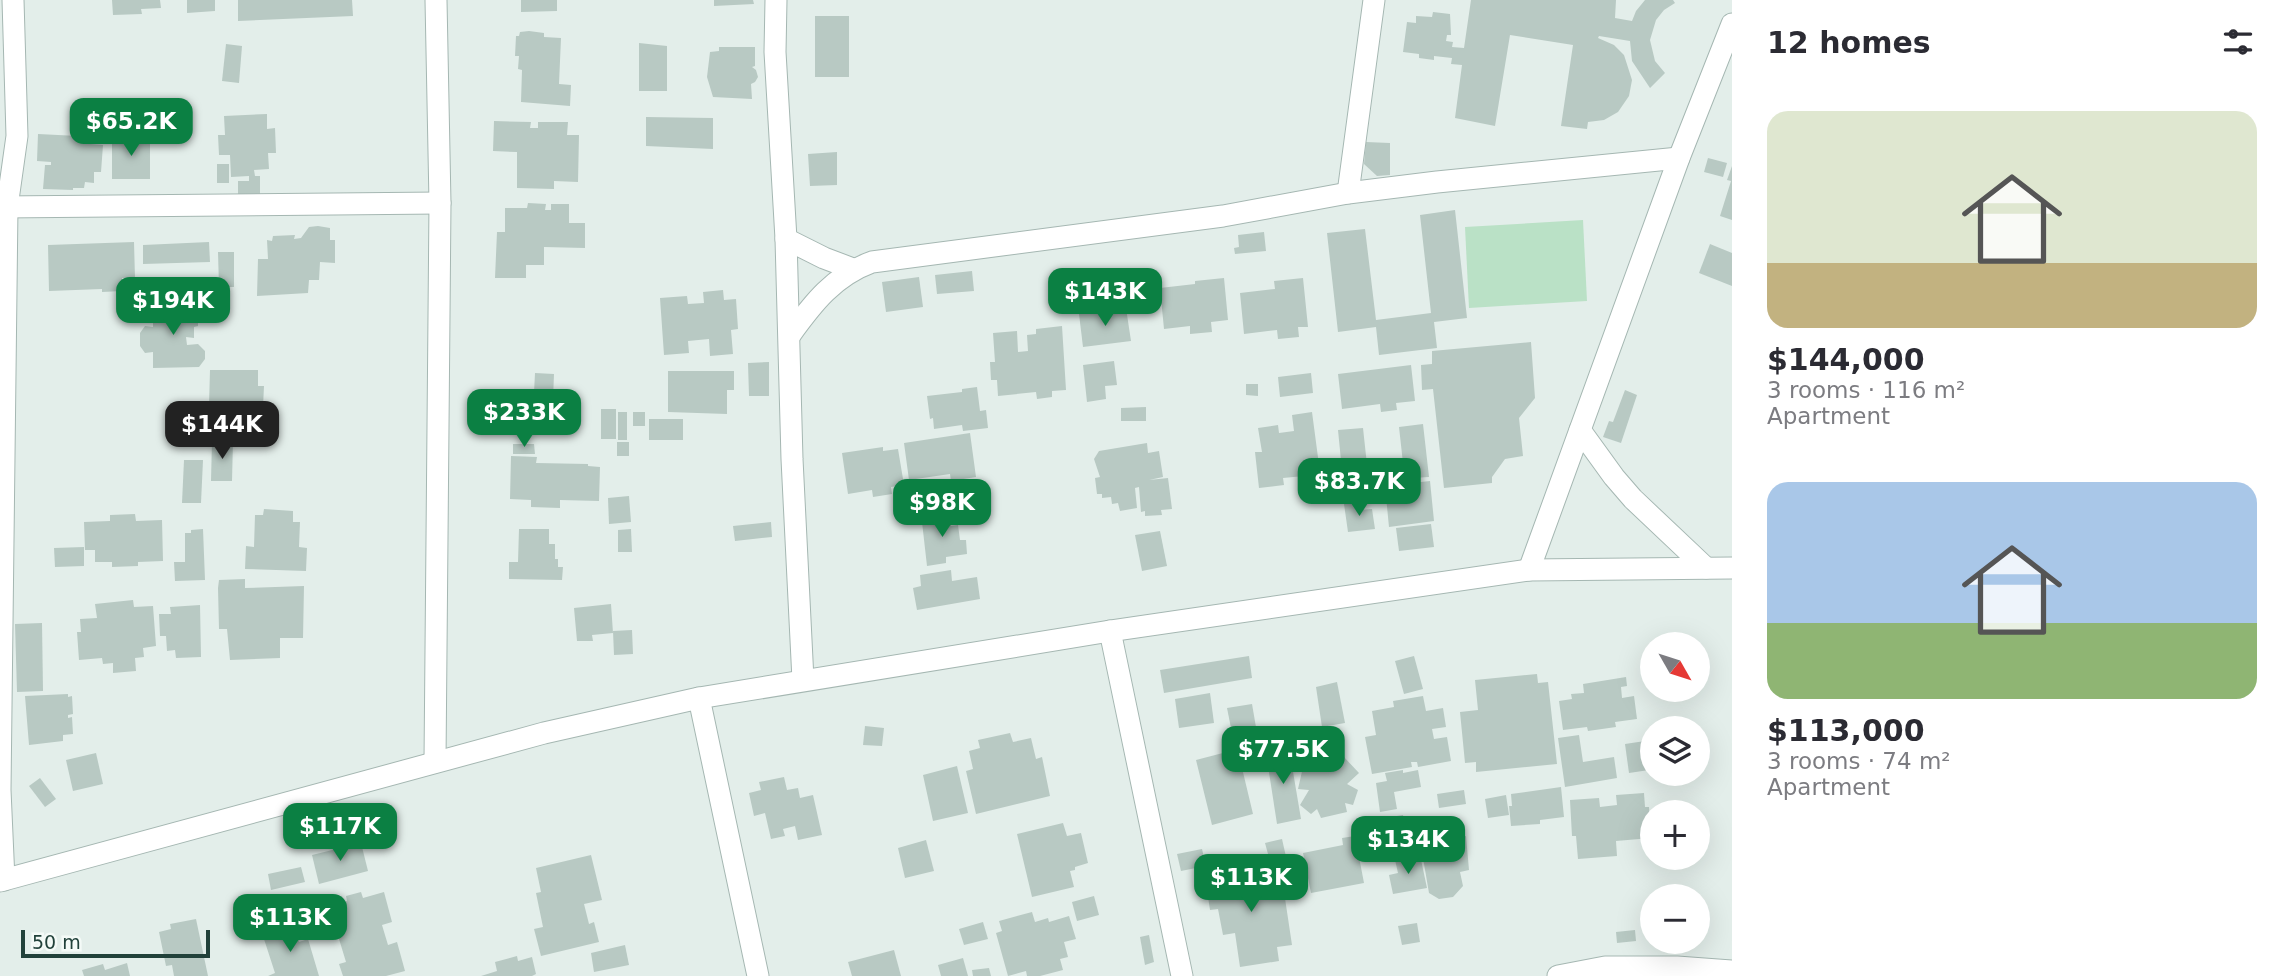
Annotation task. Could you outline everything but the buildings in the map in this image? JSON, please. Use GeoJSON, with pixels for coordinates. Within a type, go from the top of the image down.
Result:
{"type":"FeatureCollection","features":[{"type":"Feature","properties":{"kind":"street"},"geometry":{"type":"LineString","coordinates":[[13,0],[17,136],[4,207],[0,790],[2,880],[544,733],[699,698],[1110,631],[1529,570],[1732,568]]}},
{"type":"Feature","properties":{"kind":"street"},"geometry":{"type":"LineString","coordinates":[[435,762],[440,203],[436,0]]}},
{"type":"Feature","properties":{"kind":"street"},"geometry":{"type":"LineString","coordinates":[[776,0],[775,52],[786,239],[792,458],[803,680]]}},
{"type":"Feature","properties":{"kind":"street"},"geometry":{"type":"LineString","coordinates":[[1348,193],[1374,0]]}},
{"type":"Feature","properties":{"kind":"street"},"geometry":{"type":"LineString","coordinates":[[1529,570],[1679,158],[1732,24]]}},
{"type":"Feature","properties":{"kind":"street"},"geometry":{"type":"LineString","coordinates":[[790,335],[827,288],[853,269],[872,262],[1223,216],[1348,193],[1437,181],[1679,158]]}},
{"type":"Feature","properties":{"kind":"street"},"geometry":{"type":"LineString","coordinates":[[4,207],[440,203]]}},
{"type":"Feature","properties":{"kind":"street"},"geometry":{"type":"LineString","coordinates":[[786,239],[853,269]]}},
{"type":"Feature","properties":{"kind":"street"},"geometry":{"type":"LineString","coordinates":[[1580,430],[1633,499],[1706,568]]}},
{"type":"Feature","properties":{"kind":"street"},"geometry":{"type":"LineString","coordinates":[[1110,631],[1182,976]]}},
{"type":"Feature","properties":{"kind":"street"},"geometry":{"type":"LineString","coordinates":[[699,698],[758,976]]}},
{"type":"Feature","properties":{"kind":"street"},"geometry":{"type":"LineString","coordinates":[[1558,976],[1605,967],[1677,967],[1732,971]]}},
{"type":"Feature","properties":{"kind":"green space"},"geometry":{"type":"Polygon","coordinates":[[[1583,220],[1587,301],[1469,308],[1465,227],[1583,220]]]}}]}
